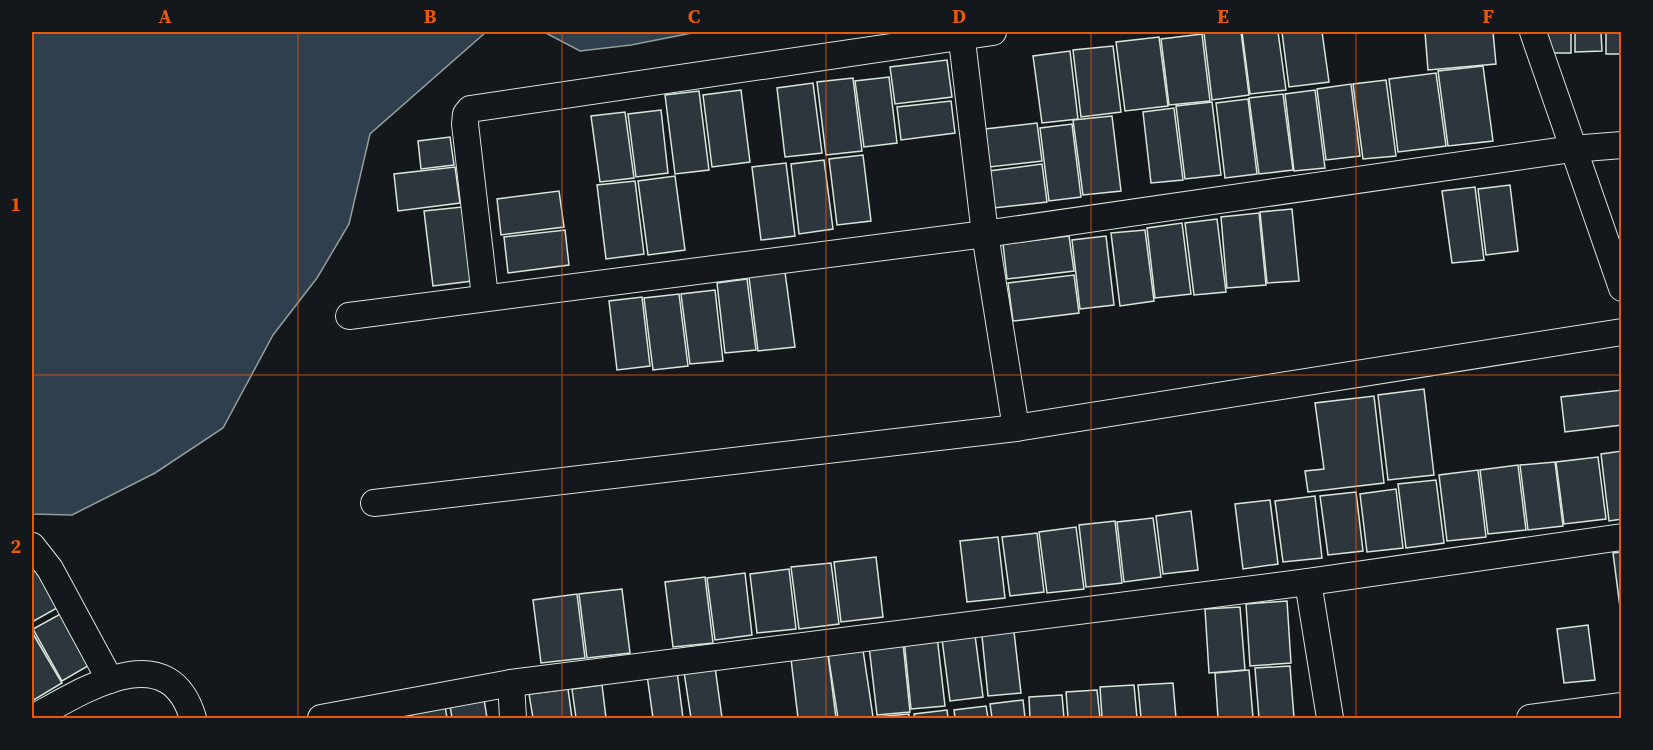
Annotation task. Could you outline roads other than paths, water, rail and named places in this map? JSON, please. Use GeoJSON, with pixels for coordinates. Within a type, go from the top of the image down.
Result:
{"type":"FeatureCollection","features":[{"type":"Feature","properties":{"kind":"street"},"geometry":{"type":"LineString","coordinates":[[485,297],[465,124],[466,114],[470,109],[961,33],[993,32]]}},
{"type":"Feature","properties":{"kind":"street"},"geometry":{"type":"LineString","coordinates":[[1533,32],[1622,288]]}},
{"type":"Feature","properties":{"kind":"street"},"geometry":{"type":"LineString","coordinates":[[961,33],[985,234],[1016,428]]}},
{"type":"Feature","properties":{"kind":"street"},"geometry":{"type":"LineString","coordinates":[[349,316],[985,234],[1572,149],[1622,145]]}},
{"type":"Feature","properties":{"kind":"street"},"geometry":{"type":"LineString","coordinates":[[375,503],[1016,428],[1622,332]]}},
{"type":"Feature","properties":{"kind":"street"},"geometry":{"type":"LineString","coordinates":[[321,718],[511,682],[1308,582],[1622,537]]}},
{"type":"Feature","properties":{"kind":"street"},"geometry":{"type":"LineString","coordinates":[[32,546],[50,569],[110,680]]}},
{"type":"Feature","properties":{"kind":"street"},"geometry":{"type":"LineString","coordinates":[[1308,582],[1330,718]]}},
{"type":"Feature","properties":{"kind":"street"},"geometry":{"type":"LineString","coordinates":[[33,718],[94,683],[145,674],[163,677],[180,689],[187,699],[193,718]]}},
{"type":"Feature","properties":{"kind":"street"},"geometry":{"type":"LineString","coordinates":[[511,682],[513,718]]}},
{"type":"Feature","properties":{"kind":"street"},"geometry":{"type":"LineString","coordinates":[[1530,718],[1622,706]]}},
{"type":"Feature","properties":{"kind":"water"},"geometry":{"type":"Polygon","coordinates":[[[32,32],[486,32],[370,134],[349,224],[317,278],[273,335],[223,428],[155,473],[72,515],[32,514],[32,32]]]}},
{"type":"Feature","properties":{"kind":"water"},"geometry":{"type":"Polygon","coordinates":[[[544,32],[697,32],[631,45],[580,51],[544,32]]]}}]}
